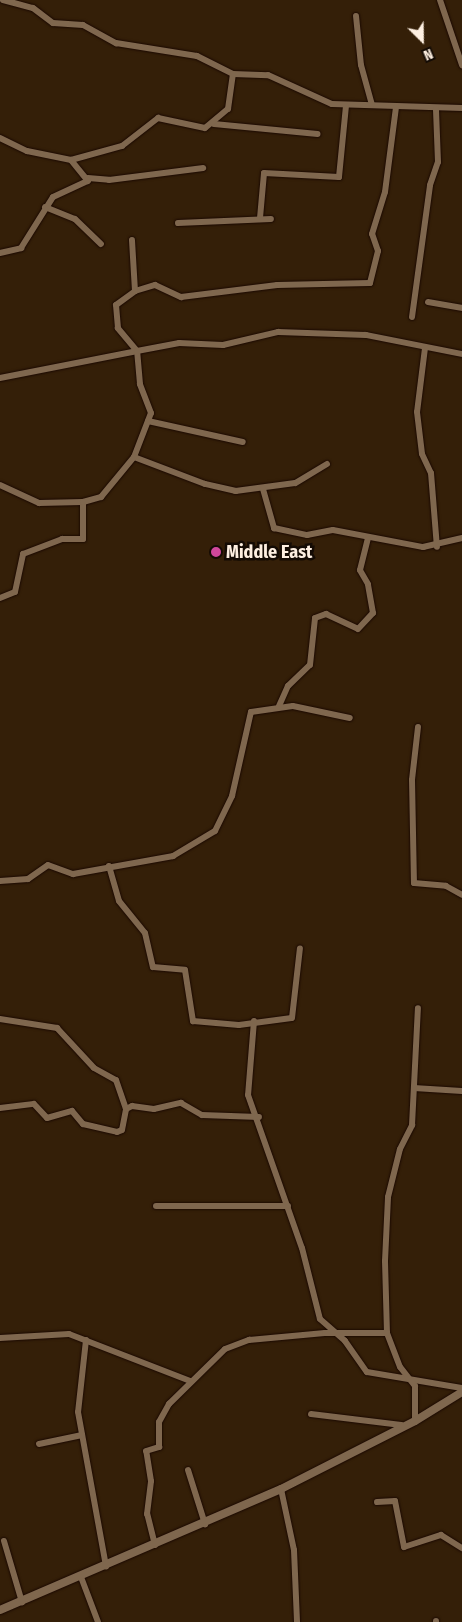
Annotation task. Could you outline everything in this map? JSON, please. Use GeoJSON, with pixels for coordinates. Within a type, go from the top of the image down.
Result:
{"type":"FeatureCollection","features":[{"type":"Feature","properties":{"kind":"street"},"geometry":{"type":"LineString","coordinates":[[3,0],[33,8],[53,23],[83,25],[124,45],[197,56],[233,74],[268,74],[297,85],[324,102],[346,106],[462,108]]}},
{"type":"Feature","properties":{"kind":"street"},"geometry":{"type":"LineString","coordinates":[[440,0],[462,65]]}},
{"type":"Feature","properties":{"kind":"street"},"geometry":{"type":"LineString","coordinates":[[356,16],[361,65],[372,105]]}},
{"type":"Feature","properties":{"kind":"street"},"geometry":{"type":"LineString","coordinates":[[214,124],[228,109],[233,74]]}},
{"type":"Feature","properties":{"kind":"street"},"geometry":{"type":"LineString","coordinates":[[260,218],[264,173],[339,177],[346,106]]}},
{"type":"Feature","properties":{"kind":"street"},"geometry":{"type":"LineString","coordinates":[[0,485],[39,503],[83,502],[101,497],[134,457],[148,421],[150,407],[140,384],[136,351],[118,328],[116,305],[135,291],[155,284],[181,297],[276,285],[370,283],[378,251],[372,234],[385,192],[396,107]]}},
{"type":"Feature","properties":{"kind":"street"},"geometry":{"type":"LineString","coordinates":[[412,318],[430,185],[438,162],[436,109]]}},
{"type":"Feature","properties":{"kind":"street"},"geometry":{"type":"LineString","coordinates":[[0,138],[27,151],[71,160],[122,146],[158,118],[196,129],[214,124],[318,134]]}},
{"type":"Feature","properties":{"kind":"street"},"geometry":{"type":"LineString","coordinates":[[71,160],[88,178]]}},
{"type":"Feature","properties":{"kind":"street"},"geometry":{"type":"LineString","coordinates":[[0,253],[21,248],[45,207],[59,193],[88,178],[109,180],[203,168]]}},
{"type":"Feature","properties":{"kind":"street"},"geometry":{"type":"LineString","coordinates":[[45,207],[75,219],[102,244]]}},
{"type":"Feature","properties":{"kind":"street"},"geometry":{"type":"LineString","coordinates":[[178,223],[271,218]]}},
{"type":"Feature","properties":{"kind":"street"},"geometry":{"type":"LineString","coordinates":[[132,240],[135,291]]}},
{"type":"Feature","properties":{"kind":"street"},"geometry":{"type":"LineString","coordinates":[[428,302],[462,308]]}},
{"type":"Feature","properties":{"kind":"street"},"geometry":{"type":"LineString","coordinates":[[0,378],[179,343],[223,346],[278,332],[366,335],[462,354]]}},
{"type":"Feature","properties":{"kind":"street"},"geometry":{"type":"LineString","coordinates":[[424,348],[417,412],[422,454],[431,473],[437,547]]}},
{"type":"Feature","properties":{"kind":"street"},"geometry":{"type":"LineString","coordinates":[[148,421],[243,442]]}},
{"type":"Feature","properties":{"kind":"street"},"geometry":{"type":"LineString","coordinates":[[134,457],[205,484],[236,490],[263,489],[295,483],[327,464]]}},
{"type":"Feature","properties":{"kind":"street"},"geometry":{"type":"LineString","coordinates":[[263,489],[274,528],[307,535],[331,530],[368,539],[437,547],[462,538]]}},
{"type":"Feature","properties":{"kind":"street"},"geometry":{"type":"LineString","coordinates":[[0,598],[15,592],[23,554],[62,539],[83,539],[83,502]]}},
{"type":"Feature","properties":{"kind":"street"},"geometry":{"type":"LineString","coordinates":[[279,706],[288,686],[310,665],[315,618],[326,614],[358,629],[373,612],[368,584],[360,570],[368,539]]}},
{"type":"Feature","properties":{"kind":"street"},"geometry":{"type":"LineString","coordinates":[[0,880],[28,879],[48,865],[73,874],[173,856],[214,834],[232,796],[249,714],[279,706],[350,718]]}},
{"type":"Feature","properties":{"kind":"street"},"geometry":{"type":"LineString","coordinates":[[418,727],[412,780],[414,884],[446,886],[462,895]]}},
{"type":"Feature","properties":{"kind":"street"},"geometry":{"type":"LineString","coordinates":[[109,866],[119,901],[145,933],[153,968],[185,970],[192,1021],[239,1025],[254,1021],[294,1016],[300,948]]}},
{"type":"Feature","properties":{"kind":"street"},"geometry":{"type":"LineString","coordinates":[[415,1421],[415,1386],[408,1379],[386,1333],[388,1197],[400,1149],[412,1125],[418,1008]]}},
{"type":"Feature","properties":{"kind":"street"},"geometry":{"type":"LineString","coordinates":[[0,1020],[57,1028],[94,1068],[116,1080],[126,1109],[122,1130],[117,1132],[83,1124],[72,1111],[47,1118],[34,1104],[0,1108]]}},
{"type":"Feature","properties":{"kind":"street"},"geometry":{"type":"LineString","coordinates":[[254,1021],[248,1091],[260,1117],[288,1206],[317,1311],[324,1326],[340,1336],[367,1372],[462,1388]]}},
{"type":"Feature","properties":{"kind":"street"},"geometry":{"type":"LineString","coordinates":[[414,1088],[462,1091]]}},
{"type":"Feature","properties":{"kind":"street"},"geometry":{"type":"LineString","coordinates":[[126,1109],[181,1103],[202,1115],[260,1117]]}},
{"type":"Feature","properties":{"kind":"street"},"geometry":{"type":"LineString","coordinates":[[156,1206],[288,1206]]}},
{"type":"Feature","properties":{"kind":"street"},"geometry":{"type":"LineString","coordinates":[[155,1545],[147,1514],[151,1480],[146,1451],[159,1447],[159,1421],[190,1381],[229,1346],[325,1333],[340,1336],[386,1333]]}},
{"type":"Feature","properties":{"kind":"street"},"geometry":{"type":"LineString","coordinates":[[0,1338],[63,1334],[86,1340],[190,1381]]}},
{"type":"Feature","properties":{"kind":"street"},"geometry":{"type":"LineString","coordinates":[[86,1340],[79,1391],[82,1435],[106,1566]]}},
{"type":"Feature","properties":{"kind":"street"},"geometry":{"type":"LineString","coordinates":[[0,1610],[205,1524],[281,1489],[401,1425],[415,1421],[462,1392]]}},
{"type":"Feature","properties":{"kind":"street"},"geometry":{"type":"LineString","coordinates":[[311,1414],[401,1425]]}},
{"type":"Feature","properties":{"kind":"street"},"geometry":{"type":"LineString","coordinates":[[39,1444],[82,1435]]}},
{"type":"Feature","properties":{"kind":"street"},"geometry":{"type":"LineString","coordinates":[[188,1470],[205,1524]]}},
{"type":"Feature","properties":{"kind":"street"},"geometry":{"type":"LineString","coordinates":[[281,1489],[294,1550],[297,1622]]}},
{"type":"Feature","properties":{"kind":"street"},"geometry":{"type":"LineString","coordinates":[[377,1502],[395,1501],[404,1547],[441,1535],[462,1548]]}},
{"type":"Feature","properties":{"kind":"street"},"geometry":{"type":"LineString","coordinates":[[4,1541],[22,1602]]}},
{"type":"Feature","properties":{"kind":"street"},"geometry":{"type":"LineString","coordinates":[[80,1577],[98,1622]]}},
{"type":"Feature","properties":{"kind":"place","name":"Middle East"},"geometry":{"type":"Point","coordinates":[216,552]}}]}
